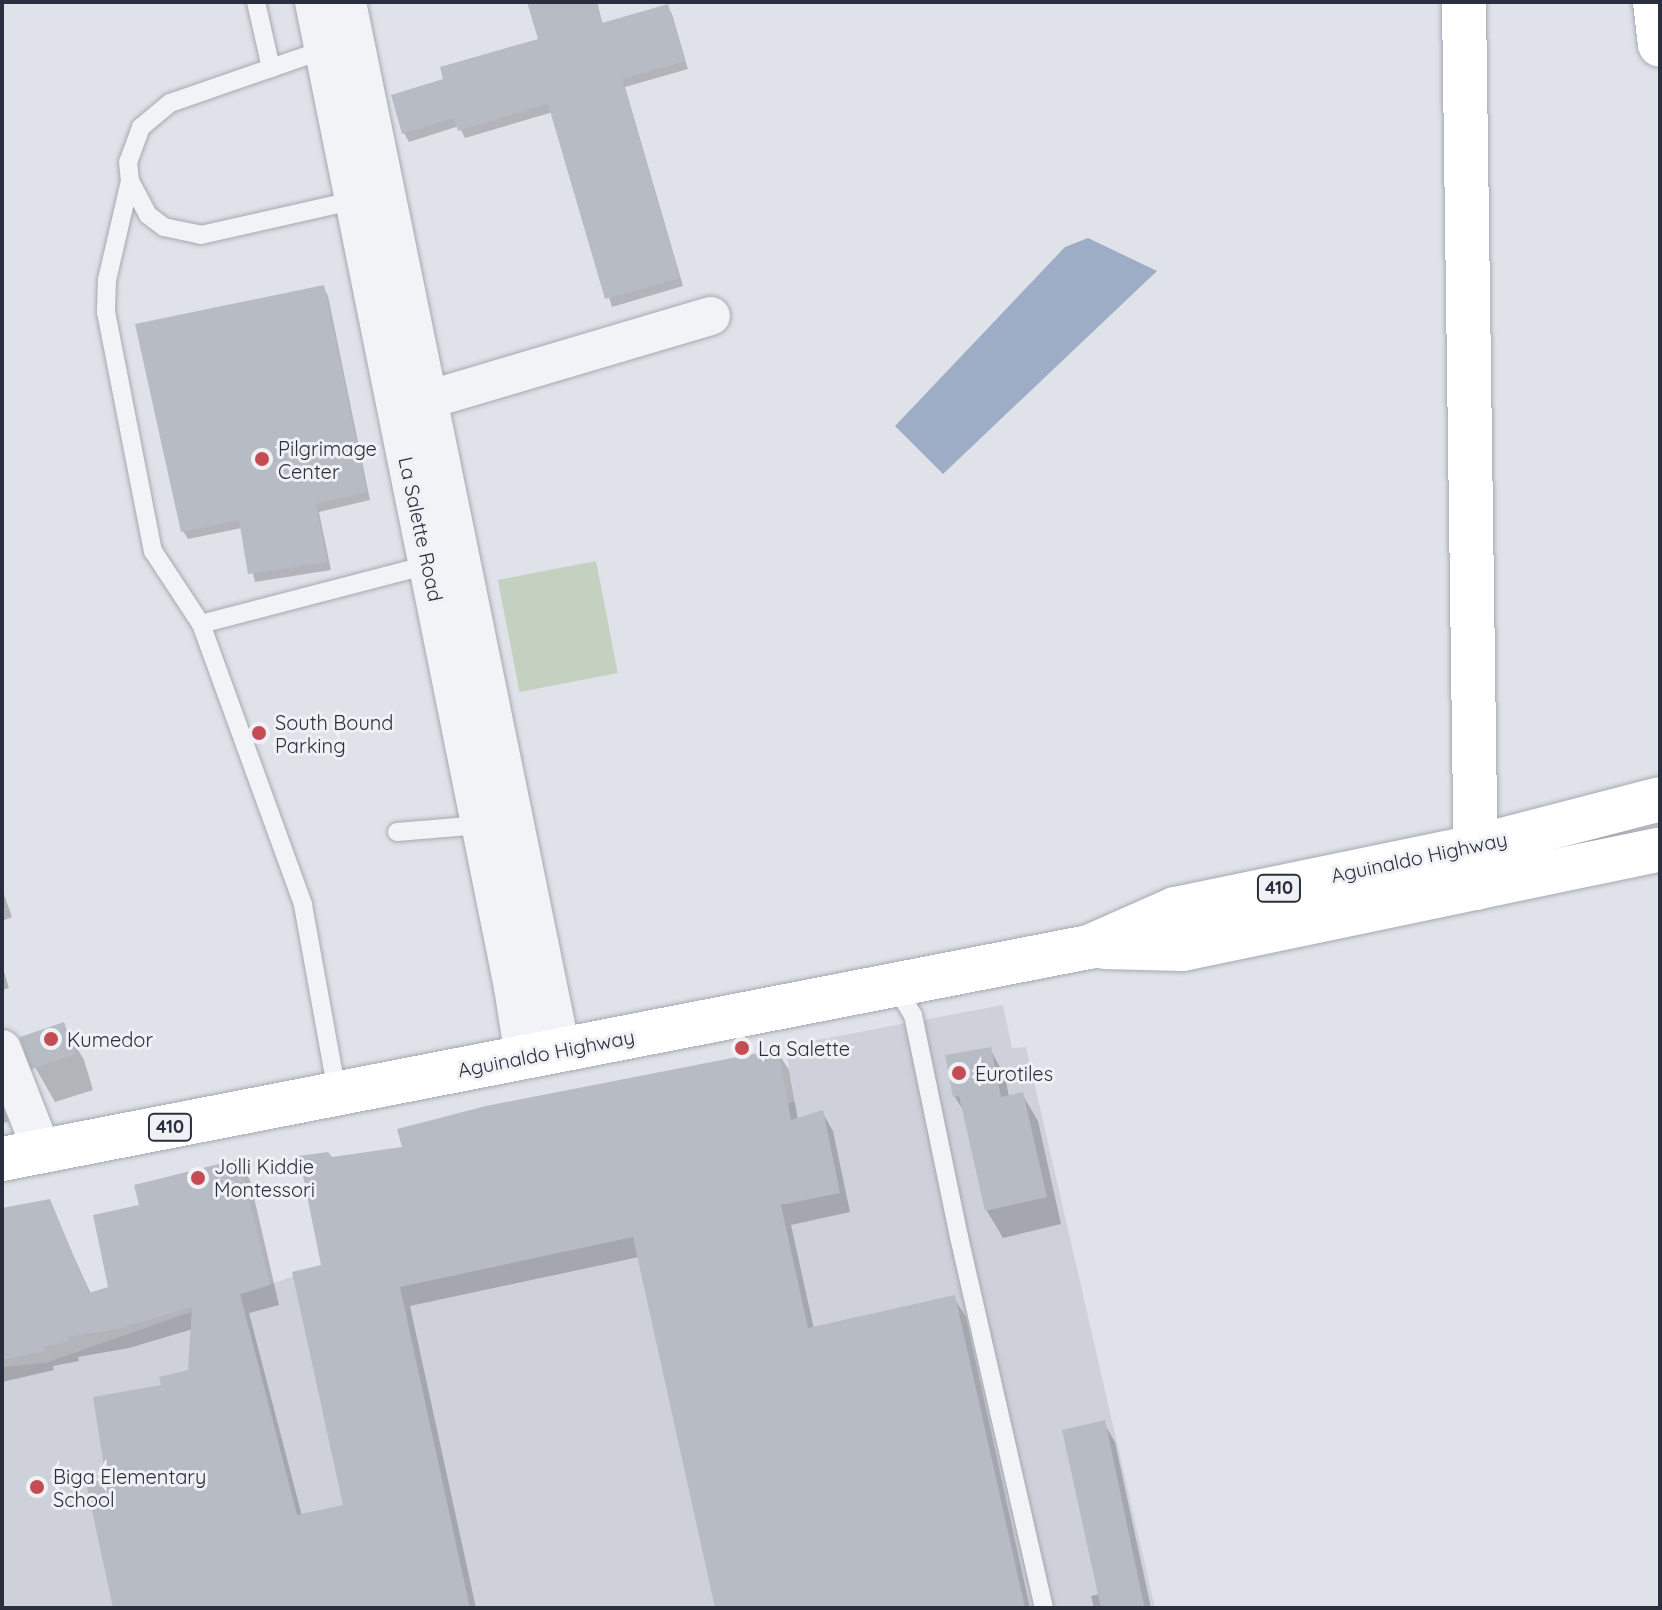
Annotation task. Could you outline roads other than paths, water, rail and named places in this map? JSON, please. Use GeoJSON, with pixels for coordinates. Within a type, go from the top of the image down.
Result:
{"type":"FeatureCollection","features":[{"type":"Feature","properties":{"kind":"main road"},"geometry":{"type":"LineString","coordinates":[[1464,2],[1475,867]]}},
{"type":"Feature","properties":{"kind":"main road"},"geometry":{"type":"LineString","coordinates":[[1655,2],[1660,45]]}},
{"type":"Feature","properties":{"kind":"main road","name":"Aguinaldo Highway"},"geometry":{"type":"LineString","coordinates":[[1475,867],[1660,799]]}},
{"type":"Feature","properties":{"kind":"main road","name":"Aguinaldo Highway"},"geometry":{"type":"LineString","coordinates":[[22,1155],[1089,947],[1175,909],[1475,867],[1660,849]]}},
{"type":"Feature","properties":{"kind":"street","name":"La Salette Road"},"geometry":{"type":"LineString","coordinates":[[314,2],[340,46],[543,1053]]}},
{"type":"Feature","properties":{"kind":"street","name":"La Salette Road"},"geometry":{"type":"LineString","coordinates":[[340,46],[347,2]]}},
{"type":"Feature","properties":{"kind":"street"},"geometry":{"type":"LineString","coordinates":[[413,404],[711,316]]}},
{"type":"Feature","properties":{"kind":"street","name":"La Salette Road"},"geometry":{"type":"LineString","coordinates":[[445,561],[481,825],[543,1053]]}},
{"type":"Feature","properties":{"kind":"street"},"geometry":{"type":"LineString","coordinates":[[2,1049],[22,1155]]}},
{"type":"Feature","properties":{"kind":"lane"},"geometry":{"type":"LineString","coordinates":[[256,2],[271,68]]}},
{"type":"Feature","properties":{"kind":"lane"},"geometry":{"type":"LineString","coordinates":[[337,1094],[303,905],[201,624],[153,551],[106,312],[107,280],[130,181],[132,144],[154,113],[170,103],[340,46]]}},
{"type":"Feature","properties":{"kind":"lane"},"geometry":{"type":"LineString","coordinates":[[130,181],[148,215],[182,234],[231,231],[370,196]]}},
{"type":"Feature","properties":{"kind":"lane"},"geometry":{"type":"LineString","coordinates":[[201,624],[445,561]]}},
{"type":"Feature","properties":{"kind":"lane"},"geometry":{"type":"LineString","coordinates":[[397,832],[481,825]]}},
{"type":"Feature","properties":{"kind":"lane"},"geometry":{"type":"LineString","coordinates":[[896,987],[913,1015],[955,1222],[1044,1608]]}},
{"type":"Feature","properties":{"kind":"water"},"geometry":{"type":"Polygon","coordinates":[[[1088,238],[1157,271],[943,474],[895,426],[1065,247],[1088,238]]]}},
{"type":"Feature","properties":{"kind":"place","name":"Pilgrimage Center"},"geometry":{"type":"Point","coordinates":[262,459]}},
{"type":"Feature","properties":{"kind":"place","name":"South Bound Parking"},"geometry":{"type":"Point","coordinates":[259,733]}},
{"type":"Feature","properties":{"kind":"place","name":"Kumedor"},"geometry":{"type":"Point","coordinates":[51,1039]}},
{"type":"Feature","properties":{"kind":"place","name":"La Salette"},"geometry":{"type":"Point","coordinates":[742,1048]}},
{"type":"Feature","properties":{"kind":"place","name":"Eurotiles"},"geometry":{"type":"Point","coordinates":[959,1073]}},
{"type":"Feature","properties":{"kind":"place","name":"Jolli Kiddie Montessori"},"geometry":{"type":"Point","coordinates":[198,1178]}},
{"type":"Feature","properties":{"kind":"place","name":"Biga Elementary School"},"geometry":{"type":"Point","coordinates":[37,1487]}}]}
